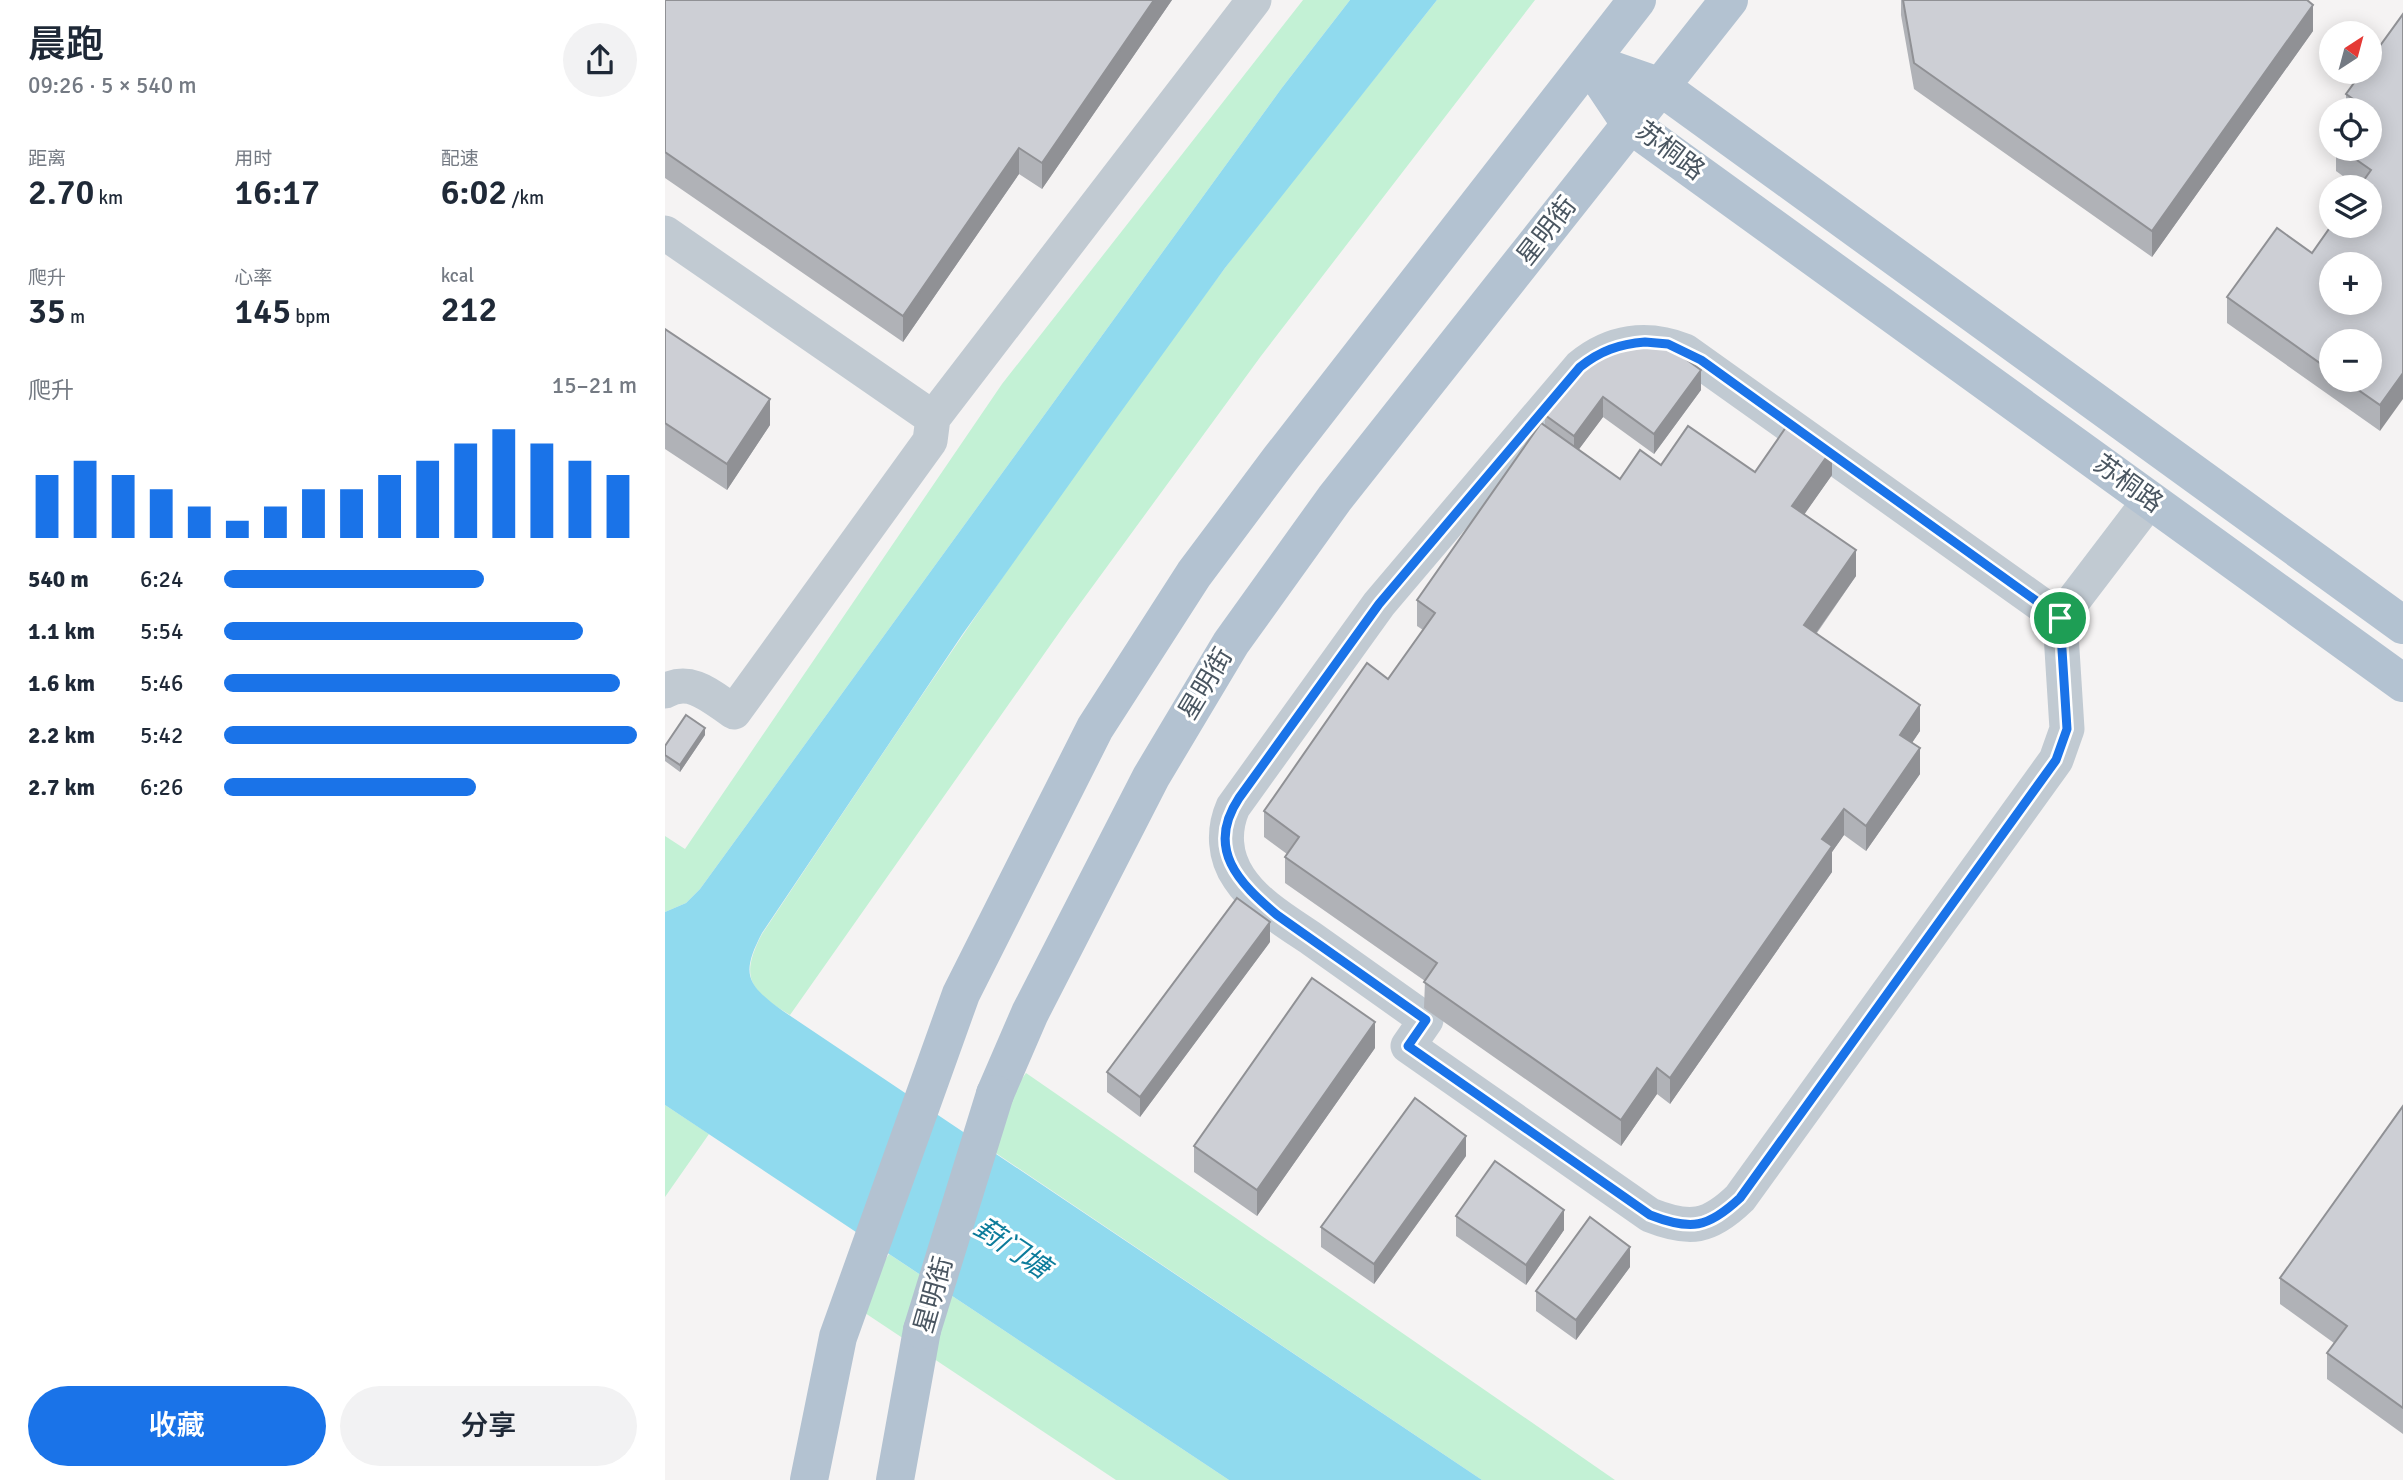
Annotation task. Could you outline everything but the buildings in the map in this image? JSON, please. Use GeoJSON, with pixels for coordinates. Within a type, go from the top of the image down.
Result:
{"type":"FeatureCollection","features":[{"type":"Feature","properties":{"kind":"main road"},"geometry":{"type":"LineString","coordinates":[[809,1480],[838,1337],[961,994],[1095,729],[1194,574],[1280,459],[1637,0]]}},
{"type":"Feature","properties":{"kind":"main road","name":"星明街"},"geometry":{"type":"LineString","coordinates":[[895,1480],[922,1330],[995,1094],[1030,1013],[1151,777],[1231,643],[1335,498],[1729,0]]}},
{"type":"Feature","properties":{"kind":"main road","name":"苏桐路"},"geometry":{"type":"LineString","coordinates":[[1588,62],[1661,87],[2403,625]]}},
{"type":"Feature","properties":{"kind":"main road","name":"苏桐路"},"geometry":{"type":"LineString","coordinates":[[1588,62],[1631,125],[2403,683]]}},
{"type":"Feature","properties":{"kind":"lane"},"geometry":{"type":"LineString","coordinates":[[665,691],[674,686],[698,688],[734,712],[930,441],[933,418],[1254,0]]}},
{"type":"Feature","properties":{"kind":"lane"},"geometry":{"type":"LineString","coordinates":[[665,233],[933,418]]}},
{"type":"Feature","properties":{"kind":"lane"},"geometry":{"type":"LineString","coordinates":[[2060,618],[1701,360],[1668,344],[1645,342],[1617,346],[1595,355],[1580,367],[1379,604],[1233,807],[1225,835],[1231,866],[1244,885],[1277,915],[1426,1020],[1408,1046],[1650,1215],[1678,1224],[1710,1221],[1722,1215],[1740,1198],[2056,760],[2067,729],[2060,618],[2150,500]]}},
{"type":"Feature","properties":{"kind":"green space"},"geometry":{"type":"Polygon","coordinates":[[[1303,0],[1350,0],[1281,89],[700,889],[686,903],[665,912],[665,836],[685,849],[1002,384],[1303,0]]]}},
{"type":"Feature","properties":{"kind":"green space"},"geometry":{"type":"Polygon","coordinates":[[[1437,0],[1535,0],[1261,356],[1068,620],[790,1015],[776,1006],[757,990],[750,973],[755,949],[762,934],[931,681],[1164,349],[1251,234],[1437,0]]]}},
{"type":"Feature","properties":{"kind":"green space"},"geometry":{"type":"Polygon","coordinates":[[[1026,1073],[1615,1480],[1482,1480],[978,1141],[1026,1073]]]}},
{"type":"Feature","properties":{"kind":"green space"},"geometry":{"type":"Polygon","coordinates":[[[665,1105],[709,1134],[665,1197],[665,1105]]]}},
{"type":"Feature","properties":{"kind":"green space"},"geometry":{"type":"Polygon","coordinates":[[[889,1254],[1229,1480],[1116,1480],[856,1307],[889,1254]]]}},
{"type":"Feature","properties":{"kind":"water","name":"葑门塘"},"geometry":{"type":"Polygon","coordinates":[[[1350,0],[1437,0],[1225,268],[962,635],[762,933],[749,969],[761,994],[783,1011],[1482,1480],[1229,1480],[665,1105],[665,912],[686,903],[700,889],[1281,89],[1350,0]]]}},
{"type":"Feature","properties":{"kind":"route"},"geometry":{"type":"LineString","coordinates":[[1645,342],[1668,344],[1701,360],[2060,618],[2067,729],[2056,760],[1740,1198],[1722,1215],[1710,1221],[1678,1224],[1650,1215],[1408,1046],[1426,1020],[1277,915],[1244,885],[1231,866],[1225,835],[1233,807],[1379,604],[1580,367],[1607,349],[1645,342]]}}]}
